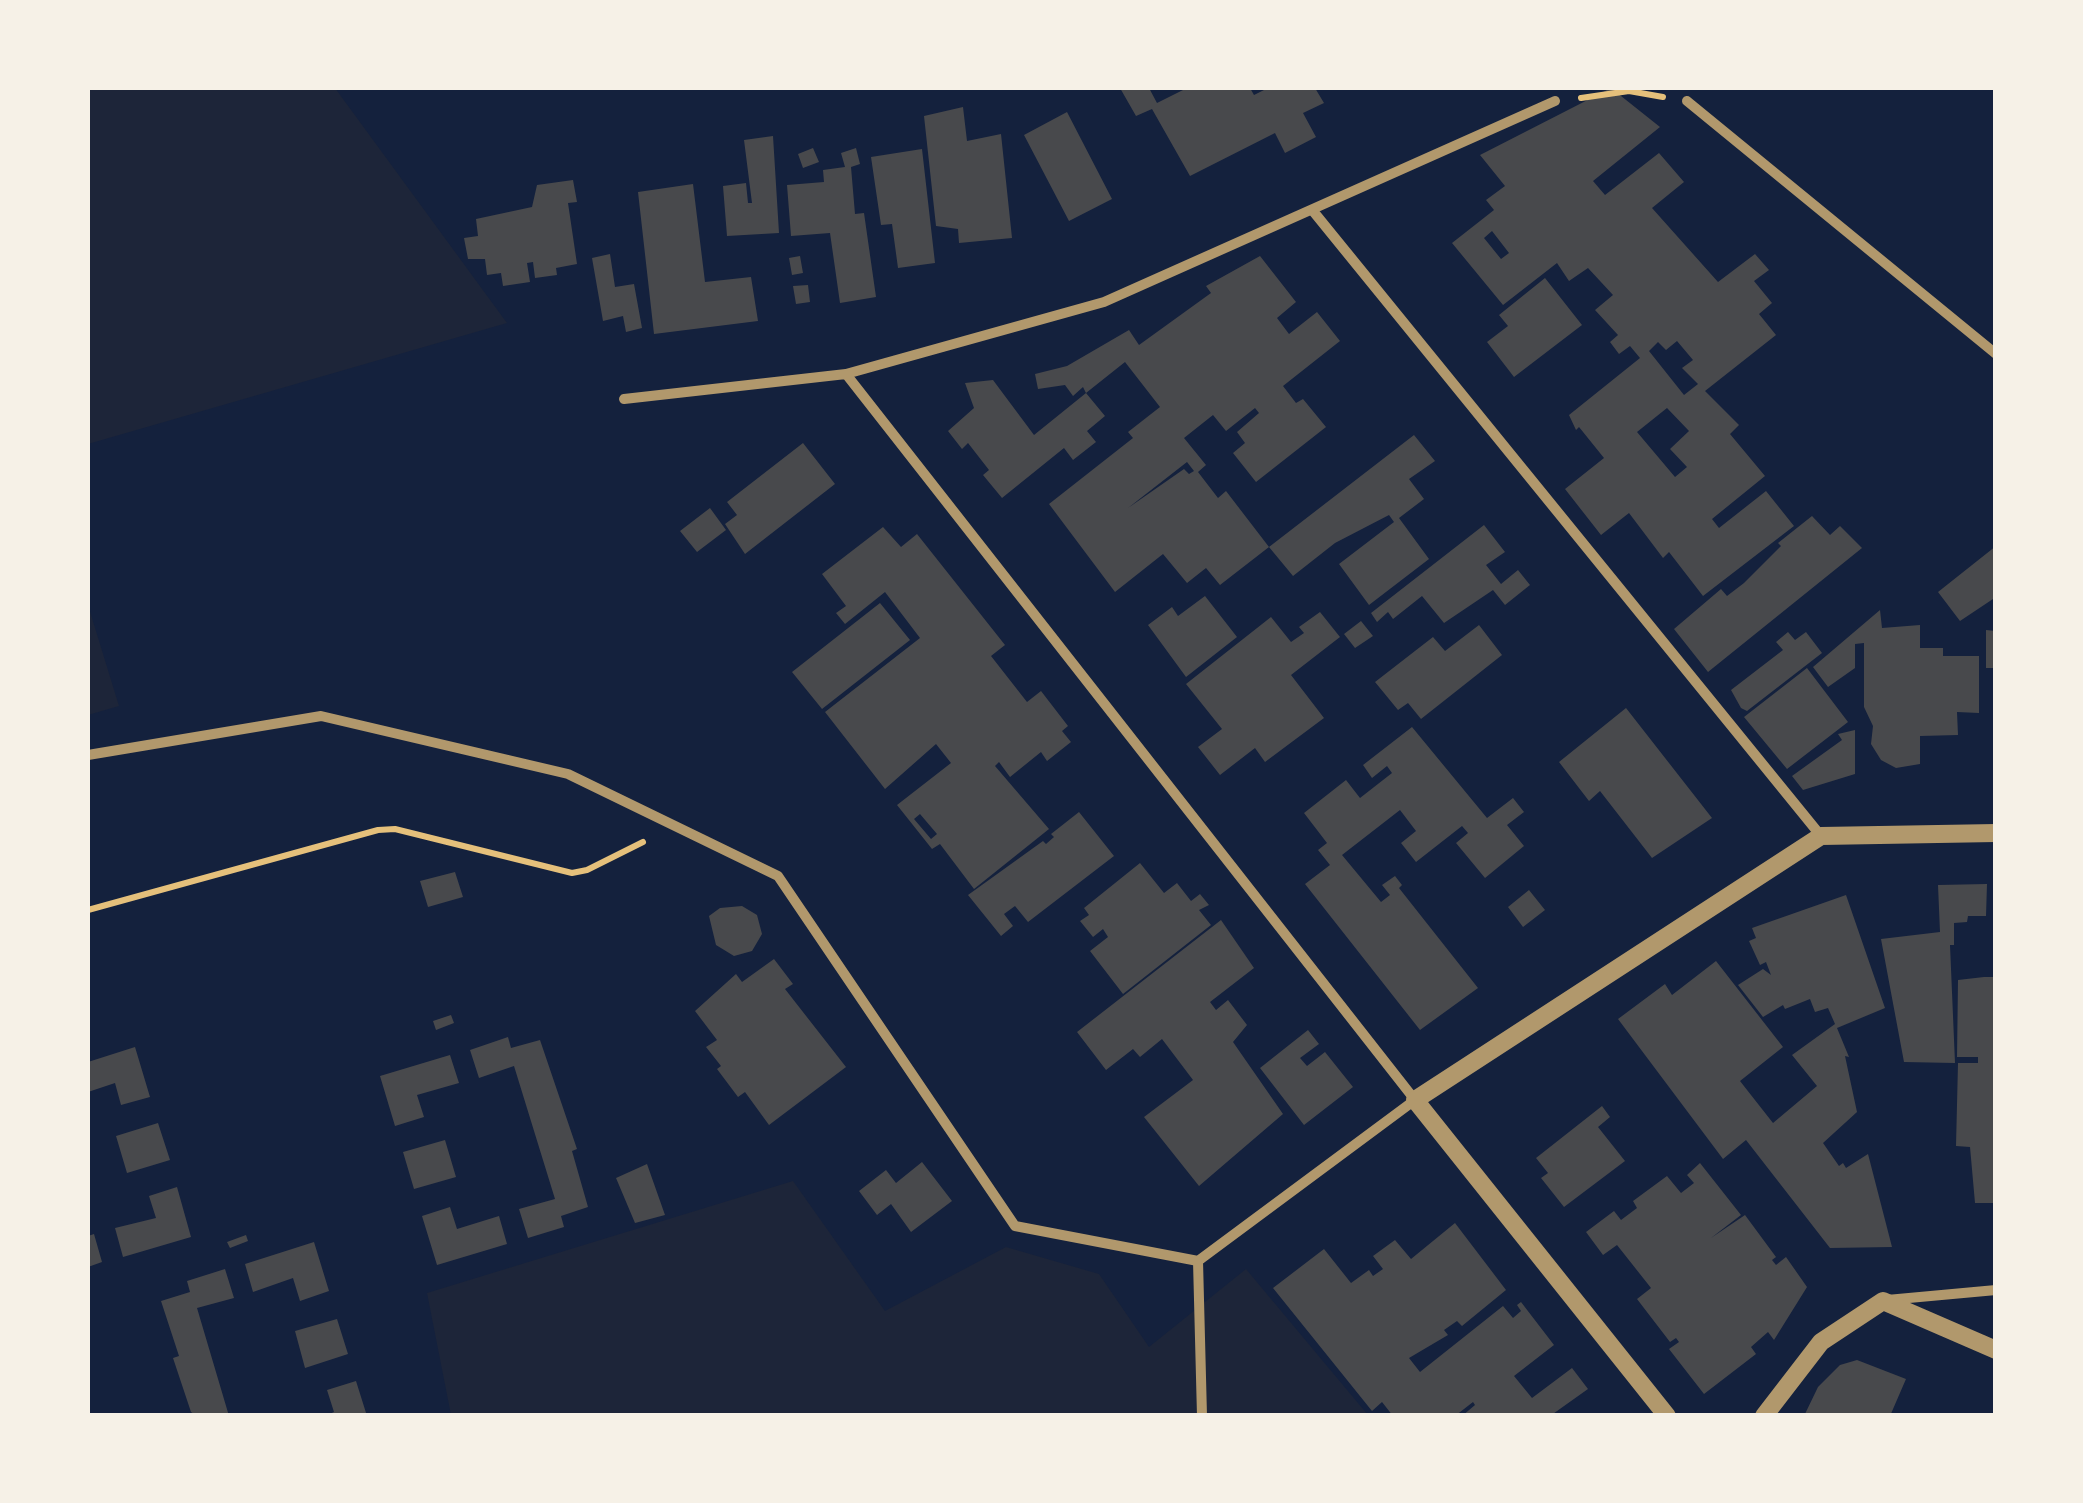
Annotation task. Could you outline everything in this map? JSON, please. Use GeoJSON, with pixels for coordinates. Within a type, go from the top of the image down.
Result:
{"type":"FeatureCollection","features":[{"type":"Feature","properties":{"kind":"street"},"geometry":{"type":"LineString","coordinates":[[1687,101],[1996,354]]}},
{"type":"Feature","properties":{"kind":"street"},"geometry":{"type":"LineString","coordinates":[[624,398],[846,374],[1104,302],[1555,102]]}},
{"type":"Feature","properties":{"kind":"street"},"geometry":{"type":"LineString","coordinates":[[1312,210],[1820,836]]}},
{"type":"Feature","properties":{"kind":"street"},"geometry":{"type":"LineString","coordinates":[[846,374],[1414,1100],[1667,1416]]}},
{"type":"Feature","properties":{"kind":"street"},"geometry":{"type":"LineString","coordinates":[[88,756],[321,716],[568,774],[778,876],[1015,1226],[1198,1261],[1414,1100],[1820,836],[1996,832]]}},
{"type":"Feature","properties":{"kind":"street"},"geometry":{"type":"LineString","coordinates":[[1198,1261],[1202,1416]]}},
{"type":"Feature","properties":{"kind":"street"},"geometry":{"type":"LineString","coordinates":[[1764,1416],[1820,1342],[1882,1301],[1996,1290]]}},
{"type":"Feature","properties":{"kind":"street"},"geometry":{"type":"LineString","coordinates":[[1882,1301],[1996,1350]]}},
{"type":"Feature","properties":{"kind":"path"},"geometry":{"type":"LineString","coordinates":[[1555,102],[1629,91]]}},
{"type":"Feature","properties":{"kind":"path"},"geometry":{"type":"LineString","coordinates":[[88,910],[364,832],[395,829],[572,873],[587,870],[676,826]]}},
{"type":"Feature","properties":{"kind":"shaded area"},"geometry":{"type":"Polygon","coordinates":[[[88,88],[335,88],[507,323],[88,444],[88,88]]]}},
{"type":"Feature","properties":{"kind":"shaded area"},"geometry":{"type":"Polygon","coordinates":[[[88,605],[119,706],[88,715],[88,605]]]}},
{"type":"Feature","properties":{"kind":"shaded area"},"geometry":{"type":"Polygon","coordinates":[[[793,1181],[885,1311],[1006,1247],[1099,1274],[1149,1347],[1246,1269],[1368,1415],[451,1415],[427,1293],[793,1181]]]}},
{"type":"Feature","properties":{"kind":"building"},"geometry":{"type":"Polygon","coordinates":[[[1120,88],[1149,88],[1157,103],[1187,88],[1250,88],[1254,95],[1268,88],[1315,88],[1324,103],[1303,113],[1316,137],[1285,153],[1275,133],[1190,176],[1152,109],[1136,116],[1120,88]]]}},
{"type":"Feature","properties":{"kind":"building"},"geometry":{"type":"Polygon","coordinates":[[[1611,88],[1660,127],[1593,181],[1605,195],[1659,153],[1684,182],[1652,208],[1718,282],[1755,254],[1769,270],[1754,281],[1772,303],[1759,314],[1776,335],[1705,391],[1739,425],[1730,434],[1765,476],[1712,519],[1719,528],[1766,491],[1794,526],[1703,596],[1669,552],[1663,558],[1629,513],[1601,535],[1565,489],[1604,458],[1579,427],[1576,430],[1569,415],[1640,358],[1630,346],[1619,354],[1610,342],[1618,335],[1595,310],[1613,295],[1588,268],[1569,281],[1557,263],[1503,305],[1452,243],[1494,210],[1486,200],[1505,186],[1480,155],[1611,88]],[[1492,231],[1484,238],[1501,259],[1509,253],[1492,231]],[[1677,341],[1666,350],[1658,342],[1649,351],[1684,395],[1698,384],[1682,368],[1693,360],[1677,341]],[[1667,408],[1637,432],[1675,477],[1687,467],[1670,449],[1689,431],[1667,408]]]}},
{"type":"Feature","properties":{"kind":"building"},"geometry":{"type":"Polygon","coordinates":[[[963,107],[967,141],[1001,134],[1012,238],[959,243],[958,229],[936,226],[924,116],[963,107]]]}},
{"type":"Feature","properties":{"kind":"building"},"geometry":{"type":"Polygon","coordinates":[[[1067,112],[1112,199],[1069,221],[1024,135],[1067,112]]]}},
{"type":"Feature","properties":{"kind":"building"},"geometry":{"type":"Polygon","coordinates":[[[773,136],[779,233],[727,236],[723,186],[746,183],[748,203],[752,203],[744,140],[773,136]]]}},
{"type":"Feature","properties":{"kind":"building"},"geometry":{"type":"Polygon","coordinates":[[[813,148],[819,162],[803,168],[798,154],[813,148]]]}},
{"type":"Feature","properties":{"kind":"building"},"geometry":{"type":"Polygon","coordinates":[[[856,148],[860,164],[851,167],[855,214],[864,213],[876,297],[840,303],[830,233],[791,236],[787,185],[824,182],[823,170],[845,167],[841,153],[856,148]]]}},
{"type":"Feature","properties":{"kind":"building"},"geometry":{"type":"Polygon","coordinates":[[[922,149],[935,263],[898,268],[892,224],[881,225],[871,157],[922,149]]]}},
{"type":"Feature","properties":{"kind":"building"},"geometry":{"type":"Polygon","coordinates":[[[573,180],[577,202],[568,203],[577,264],[556,268],[557,275],[535,278],[533,262],[527,263],[530,282],[503,286],[501,273],[487,275],[485,259],[468,259],[464,238],[478,236],[476,219],[532,207],[537,185],[573,180]]]}},
{"type":"Feature","properties":{"kind":"building"},"geometry":{"type":"Polygon","coordinates":[[[693,184],[705,282],[751,277],[758,321],[654,334],[638,192],[693,184]]]}},
{"type":"Feature","properties":{"kind":"building"},"geometry":{"type":"Polygon","coordinates":[[[610,254],[615,287],[634,284],[642,328],[626,332],[623,316],[603,321],[592,258],[610,254]]]}},
{"type":"Feature","properties":{"kind":"building"},"geometry":{"type":"Polygon","coordinates":[[[800,256],[803,273],[792,275],[789,258],[800,256]]]}},
{"type":"Feature","properties":{"kind":"building"},"geometry":{"type":"Polygon","coordinates":[[[1260,256],[1296,302],[1277,318],[1289,334],[1317,312],[1340,341],[1283,386],[1296,403],[1303,399],[1326,427],[1256,482],[1233,453],[1245,443],[1237,432],[1259,413],[1255,408],[1226,431],[1213,415],[1184,438],[1206,465],[1198,472],[1218,498],[1226,491],[1269,547],[1220,585],[1206,568],[1187,583],[1163,554],[1115,592],[1049,504],[1133,438],[1128,432],[1160,407],[1125,362],[1086,393],[1083,387],[1073,396],[1065,385],[1038,389],[1035,374],[1067,366],[1129,330],[1139,345],[1211,293],[1206,286],[1260,256]],[[1187,462],[1128,508],[1184,469],[1189,474],[1194,471],[1187,462]]]}},
{"type":"Feature","properties":{"kind":"building"},"geometry":{"type":"Polygon","coordinates":[[[1545,278],[1582,325],[1514,377],[1487,342],[1508,326],[1499,315],[1545,278]]]}},
{"type":"Feature","properties":{"kind":"building"},"geometry":{"type":"Polygon","coordinates":[[[808,285],[810,302],[796,304],[793,286],[808,285]]]}},
{"type":"Feature","properties":{"kind":"building"},"geometry":{"type":"Polygon","coordinates":[[[993,380],[1034,435],[1086,393],[1105,416],[1087,431],[1096,442],[1073,460],[1064,448],[1002,498],[983,475],[989,470],[968,443],[962,449],[948,431],[974,408],[965,383],[993,380]]]}},
{"type":"Feature","properties":{"kind":"building"},"geometry":{"type":"Polygon","coordinates":[[[1414,435],[1435,461],[1409,479],[1424,499],[1399,518],[1429,559],[1369,605],[1339,564],[1394,522],[1389,515],[1335,543],[1293,576],[1269,547],[1414,435]]]}},
{"type":"Feature","properties":{"kind":"building"},"geometry":{"type":"Polygon","coordinates":[[[803,443],[835,484],[745,554],[725,524],[737,515],[727,502],[803,443]]]}},
{"type":"Feature","properties":{"kind":"building"},"geometry":{"type":"Polygon","coordinates":[[[710,508],[726,530],[697,552],[680,531],[710,508]]]}},
{"type":"Feature","properties":{"kind":"building"},"geometry":{"type":"Polygon","coordinates":[[[1812,516],[1830,535],[1840,526],[1862,548],[1708,672],[1674,629],[1721,589],[1727,596],[1744,583],[1781,546],[1778,543],[1812,516]]]}},
{"type":"Feature","properties":{"kind":"building"},"geometry":{"type":"Polygon","coordinates":[[[1484,525],[1505,552],[1486,565],[1501,584],[1518,570],[1530,585],[1505,605],[1493,590],[1444,623],[1422,596],[1393,619],[1388,612],[1377,622],[1371,613],[1484,525]]]}},
{"type":"Feature","properties":{"kind":"building"},"geometry":{"type":"Polygon","coordinates":[[[883,527],[901,547],[917,534],[1005,645],[991,656],[1027,702],[1041,691],[1068,726],[1062,731],[1071,742],[1047,761],[1041,752],[1010,777],[999,762],[995,766],[1049,829],[974,889],[940,844],[932,849],[897,805],[951,763],[936,744],[885,789],[825,712],[920,638],[885,592],[845,624],[836,613],[846,606],[822,574],[883,527]],[[920,814],[914,819],[931,839],[937,834],[920,814]]]}},
{"type":"Feature","properties":{"kind":"building"},"geometry":{"type":"Polygon","coordinates":[[[1996,546],[1996,597],[1960,621],[1938,592],[1996,546]]]}},
{"type":"Feature","properties":{"kind":"building"},"geometry":{"type":"Polygon","coordinates":[[[1205,596],[1237,637],[1186,677],[1148,625],[1172,607],[1178,616],[1205,596]]]}},
{"type":"Feature","properties":{"kind":"building"},"geometry":{"type":"Polygon","coordinates":[[[880,603],[910,640],[822,709],[792,672],[880,603]]]}},
{"type":"Feature","properties":{"kind":"building"},"geometry":{"type":"Polygon","coordinates":[[[1880,610],[1882,628],[1920,625],[1920,648],[1943,648],[1943,656],[1979,656],[1979,713],[1957,712],[1958,735],[1920,736],[1920,764],[1896,768],[1881,760],[1871,744],[1873,726],[1864,707],[1864,643],[1855,644],[1855,668],[1828,687],[1813,667],[1880,610]]]}},
{"type":"Feature","properties":{"kind":"building"},"geometry":{"type":"Polygon","coordinates":[[[1320,612],[1340,637],[1291,675],[1324,718],[1265,762],[1255,748],[1220,775],[1198,747],[1222,729],[1186,684],[1271,617],[1291,642],[1304,633],[1299,627],[1320,612]]]}},
{"type":"Feature","properties":{"kind":"building"},"geometry":{"type":"Polygon","coordinates":[[[1361,621],[1373,636],[1355,648],[1344,634],[1361,621]]]}},
{"type":"Feature","properties":{"kind":"building"},"geometry":{"type":"Polygon","coordinates":[[[1479,625],[1502,655],[1421,719],[1408,703],[1398,710],[1375,682],[1433,637],[1445,651],[1479,625]]]}},
{"type":"Feature","properties":{"kind":"building"},"geometry":{"type":"Polygon","coordinates":[[[1986,630],[1996,631],[1996,668],[1986,668],[1986,630]]]}},
{"type":"Feature","properties":{"kind":"building"},"geometry":{"type":"Polygon","coordinates":[[[1788,632],[1795,640],[1806,632],[1822,653],[1747,711],[1741,708],[1731,690],[1783,650],[1776,642],[1788,632]]]}},
{"type":"Feature","properties":{"kind":"building"},"geometry":{"type":"Polygon","coordinates":[[[1807,668],[1848,722],[1787,769],[1744,717],[1807,668]]]}},
{"type":"Feature","properties":{"kind":"building"},"geometry":{"type":"Polygon","coordinates":[[[1626,708],[1712,818],[1652,858],[1600,791],[1589,801],[1559,762],[1626,708]]]}},
{"type":"Feature","properties":{"kind":"building"},"geometry":{"type":"Polygon","coordinates":[[[1412,727],[1487,818],[1513,798],[1524,812],[1507,825],[1524,846],[1485,878],[1456,843],[1468,833],[1462,826],[1416,862],[1401,843],[1416,831],[1400,810],[1342,855],[1381,902],[1390,895],[1382,885],[1395,876],[1402,885],[1399,888],[1478,988],[1420,1030],[1305,884],[1330,865],[1318,850],[1327,843],[1304,813],[1346,780],[1360,798],[1392,773],[1387,766],[1372,778],[1363,765],[1412,727]]]}},
{"type":"Feature","properties":{"kind":"building"},"geometry":{"type":"Polygon","coordinates":[[[1855,730],[1855,774],[1803,790],[1792,776],[1842,740],[1838,734],[1855,730]]]}},
{"type":"Feature","properties":{"kind":"building"},"geometry":{"type":"Polygon","coordinates":[[[1079,812],[1114,856],[1028,922],[1015,906],[1004,914],[1013,926],[1001,936],[968,895],[1043,841],[1046,844],[1054,837],[1051,834],[1079,812]]]}},
{"type":"Feature","properties":{"kind":"building"},"geometry":{"type":"Polygon","coordinates":[[[1140,863],[1164,893],[1177,883],[1191,901],[1200,894],[1209,905],[1199,910],[1211,925],[1123,994],[1090,951],[1108,937],[1103,929],[1093,937],[1080,921],[1089,915],[1084,908],[1140,863]]]}},
{"type":"Feature","properties":{"kind":"building"},"geometry":{"type":"Polygon","coordinates":[[[455,872],[463,897],[428,907],[420,881],[455,872]]]}},
{"type":"Feature","properties":{"kind":"building"},"geometry":{"type":"Polygon","coordinates":[[[1987,884],[1986,916],[1968,916],[1967,922],[1954,923],[1954,945],[1950,945],[1955,1063],[1904,1062],[1881,939],[1940,932],[1938,885],[1987,884]]]}},
{"type":"Feature","properties":{"kind":"building"},"geometry":{"type":"Polygon","coordinates":[[[1529,890],[1545,910],[1523,927],[1508,907],[1529,890]]]}},
{"type":"Feature","properties":{"kind":"building"},"geometry":{"type":"Polygon","coordinates":[[[1846,895],[1885,1008],[1837,1028],[1849,1057],[1845,1056],[1857,1112],[1823,1143],[1839,1166],[1843,1163],[1846,1168],[1868,1154],[1892,1247],[1830,1248],[1746,1140],[1723,1159],[1618,1019],[1665,984],[1672,995],[1716,961],[1783,1047],[1740,1081],[1773,1123],[1817,1086],[1792,1055],[1835,1024],[1828,1008],[1815,1012],[1810,999],[1785,1009],[1783,1005],[1763,1017],[1738,985],[1763,969],[1771,975],[1766,962],[1760,965],[1749,941],[1756,938],[1752,928],[1846,895]]]}},
{"type":"Feature","properties":{"kind":"building"},"geometry":{"type":"Polygon","coordinates":[[[742,906],[757,915],[762,934],[752,951],[734,956],[716,945],[709,916],[720,908],[742,906]]]}},
{"type":"Feature","properties":{"kind":"building"},"geometry":{"type":"Polygon","coordinates":[[[1221,920],[1254,968],[1210,1002],[1216,1010],[1228,1000],[1247,1025],[1233,1042],[1283,1114],[1199,1186],[1144,1117],[1193,1080],[1162,1039],[1140,1057],[1133,1049],[1106,1070],[1077,1032],[1221,920]]]}},
{"type":"Feature","properties":{"kind":"building"},"geometry":{"type":"Polygon","coordinates":[[[774,959],[793,984],[785,989],[846,1067],[769,1125],[745,1092],[738,1097],[717,1069],[721,1066],[706,1047],[717,1040],[695,1011],[736,974],[742,982],[774,959]]]}},
{"type":"Feature","properties":{"kind":"building"},"geometry":{"type":"Polygon","coordinates":[[[1996,977],[1996,1203],[1975,1203],[1970,1147],[1956,1146],[1958,1063],[1978,1063],[1978,1057],[1957,1057],[1958,980],[1996,977]]]}},
{"type":"Feature","properties":{"kind":"building"},"geometry":{"type":"Polygon","coordinates":[[[451,1015],[454,1023],[436,1030],[433,1021],[451,1015]]]}},
{"type":"Feature","properties":{"kind":"building"},"geometry":{"type":"Polygon","coordinates":[[[1308,1030],[1319,1044],[1300,1058],[1307,1066],[1325,1052],[1353,1087],[1304,1125],[1260,1068],[1308,1030]]]}},
{"type":"Feature","properties":{"kind":"building"},"geometry":{"type":"Polygon","coordinates":[[[508,1037],[511,1048],[540,1040],[577,1149],[572,1151],[588,1207],[561,1216],[564,1227],[528,1238],[519,1209],[555,1199],[514,1066],[479,1078],[470,1050],[508,1037]]]}},
{"type":"Feature","properties":{"kind":"building"},"geometry":{"type":"Polygon","coordinates":[[[135,1047],[150,1097],[121,1105],[115,1083],[88,1092],[88,1062],[135,1047]]]}},
{"type":"Feature","properties":{"kind":"building"},"geometry":{"type":"Polygon","coordinates":[[[450,1055],[459,1083],[417,1095],[424,1117],[395,1126],[380,1076],[450,1055]]]}},
{"type":"Feature","properties":{"kind":"building"},"geometry":{"type":"Polygon","coordinates":[[[1602,1106],[1610,1117],[1598,1127],[1625,1161],[1564,1207],[1541,1178],[1548,1173],[1536,1158],[1602,1106]]]}},
{"type":"Feature","properties":{"kind":"building"},"geometry":{"type":"Polygon","coordinates":[[[158,1123],[170,1160],[127,1173],[116,1136],[158,1123]]]}},
{"type":"Feature","properties":{"kind":"building"},"geometry":{"type":"Polygon","coordinates":[[[445,1140],[456,1177],[414,1189],[403,1152],[445,1140]]]}},
{"type":"Feature","properties":{"kind":"building"},"geometry":{"type":"Polygon","coordinates":[[[922,1162],[952,1201],[911,1232],[891,1204],[877,1215],[859,1191],[886,1170],[896,1183],[922,1162]]]}},
{"type":"Feature","properties":{"kind":"building"},"geometry":{"type":"Polygon","coordinates":[[[1700,1163],[1741,1215],[1711,1238],[1745,1215],[1776,1257],[1772,1260],[1776,1265],[1786,1257],[1807,1287],[1774,1340],[1768,1332],[1751,1347],[1756,1354],[1704,1394],[1669,1349],[1679,1342],[1676,1338],[1670,1342],[1637,1299],[1651,1288],[1617,1245],[1603,1255],[1586,1232],[1614,1211],[1621,1220],[1637,1208],[1633,1201],[1667,1176],[1681,1193],[1694,1183],[1687,1175],[1700,1163]]]}},
{"type":"Feature","properties":{"kind":"building"},"geometry":{"type":"Polygon","coordinates":[[[647,1164],[665,1215],[635,1223],[616,1178],[647,1164]]]}},
{"type":"Feature","properties":{"kind":"building"},"geometry":{"type":"Polygon","coordinates":[[[177,1187],[191,1237],[123,1257],[115,1228],[156,1218],[149,1196],[177,1187]]]}},
{"type":"Feature","properties":{"kind":"building"},"geometry":{"type":"Polygon","coordinates":[[[450,1207],[457,1229],[499,1216],[507,1244],[437,1265],[422,1216],[450,1207]]]}},
{"type":"Feature","properties":{"kind":"building"},"geometry":{"type":"Polygon","coordinates":[[[1455,1223],[1506,1290],[1462,1326],[1457,1321],[1444,1330],[1448,1335],[1409,1358],[1420,1372],[1503,1306],[1513,1318],[1521,1311],[1517,1305],[1521,1302],[1554,1345],[1514,1376],[1532,1398],[1572,1368],[1588,1389],[1550,1416],[1462,1416],[1475,1405],[1473,1402],[1455,1416],[1393,1416],[1382,1402],[1372,1411],[1273,1288],[1324,1249],[1351,1283],[1369,1270],[1373,1276],[1383,1269],[1373,1256],[1395,1240],[1411,1259],[1455,1223]]]}},
{"type":"Feature","properties":{"kind":"building"},"geometry":{"type":"Polygon","coordinates":[[[94,1234],[102,1262],[88,1267],[88,1236],[94,1234]]]}},
{"type":"Feature","properties":{"kind":"building"},"geometry":{"type":"Polygon","coordinates":[[[246,1235],[248,1241],[230,1248],[227,1242],[246,1235]]]}},
{"type":"Feature","properties":{"kind":"building"},"geometry":{"type":"Polygon","coordinates":[[[314,1242],[329,1291],[300,1301],[293,1278],[253,1292],[245,1264],[314,1242]]]}},
{"type":"Feature","properties":{"kind":"building"},"geometry":{"type":"Polygon","coordinates":[[[225,1269],[234,1298],[197,1308],[229,1416],[197,1416],[191,1412],[173,1358],[179,1356],[161,1301],[190,1292],[187,1281],[225,1269]]]}},
{"type":"Feature","properties":{"kind":"building"},"geometry":{"type":"Polygon","coordinates":[[[337,1319],[348,1354],[305,1368],[295,1331],[337,1319]]]}},
{"type":"Feature","properties":{"kind":"building"},"geometry":{"type":"Polygon","coordinates":[[[1857,1360],[1906,1379],[1890,1416],[1804,1416],[1818,1387],[1840,1365],[1857,1360]]]}},
{"type":"Feature","properties":{"kind":"building"},"geometry":{"type":"Polygon","coordinates":[[[356,1381],[367,1416],[325,1416],[334,1412],[327,1390],[356,1381]]]}}]}
